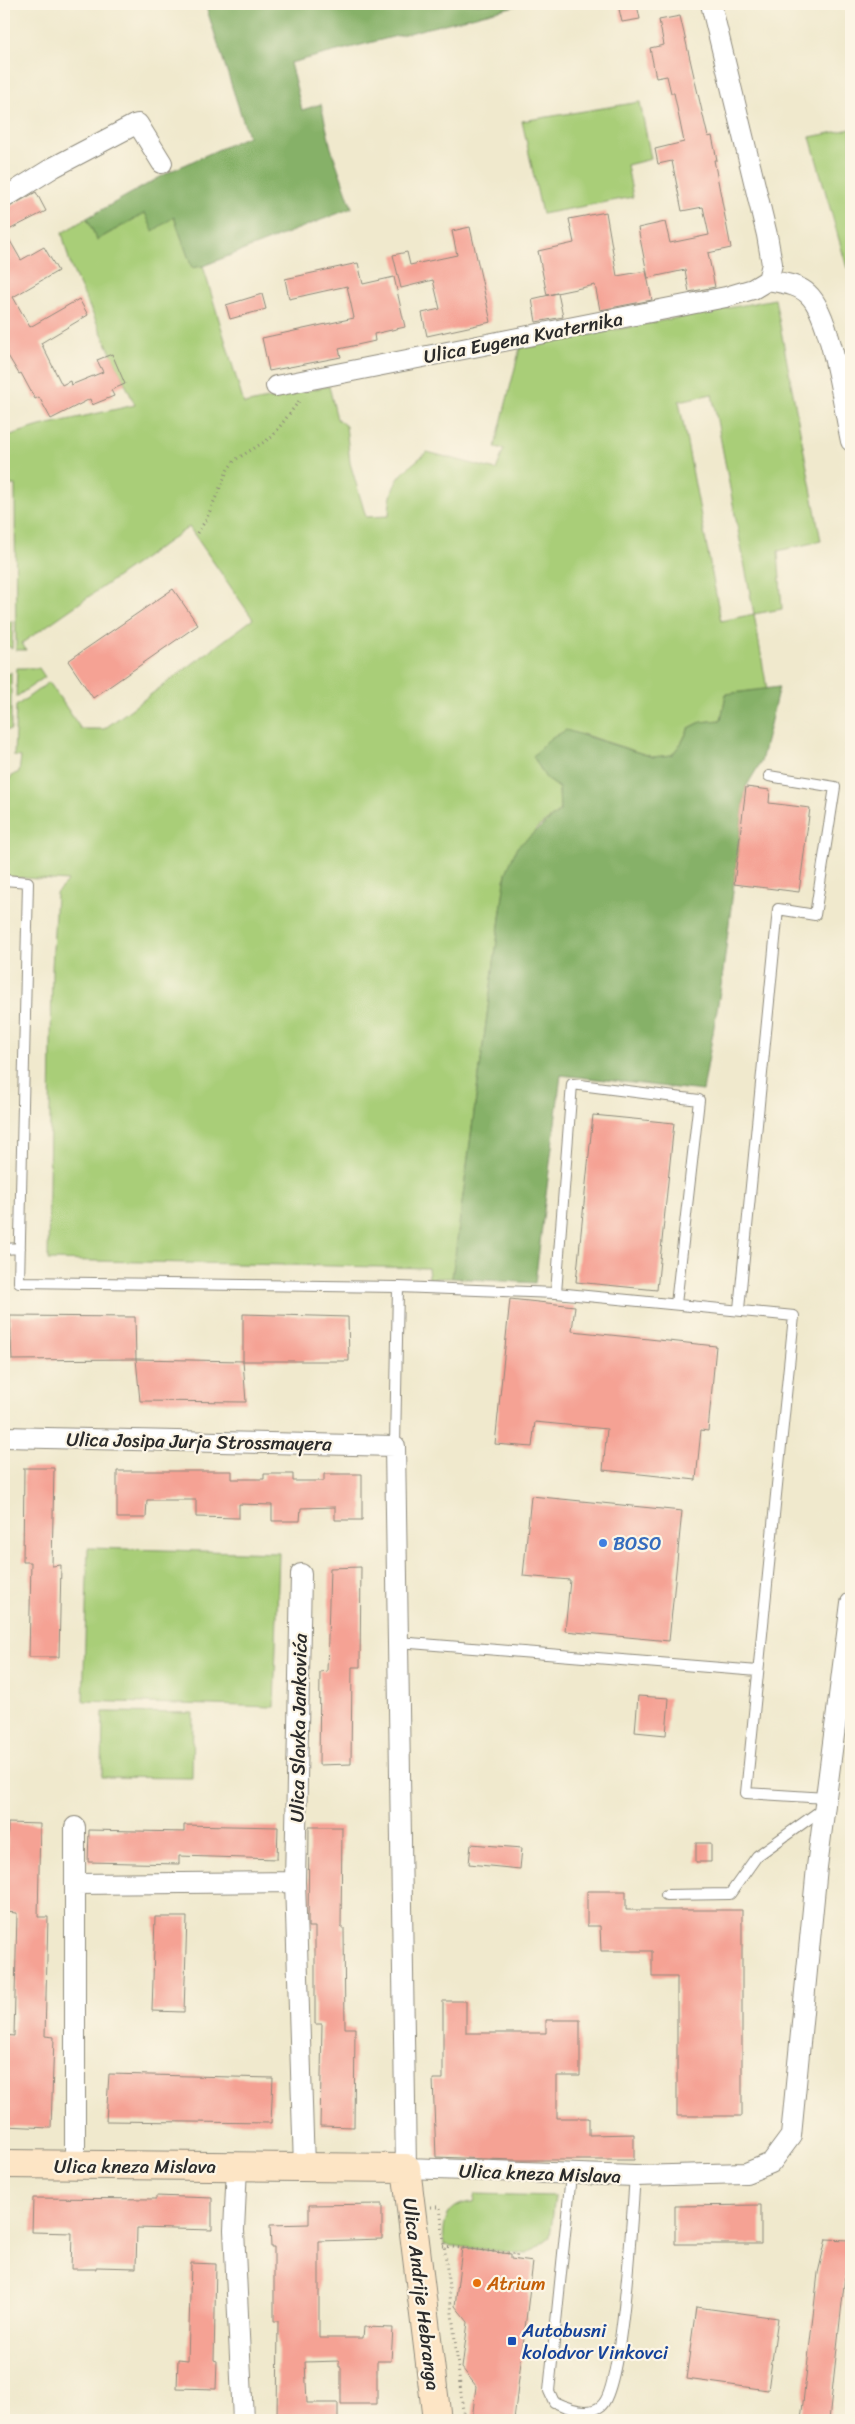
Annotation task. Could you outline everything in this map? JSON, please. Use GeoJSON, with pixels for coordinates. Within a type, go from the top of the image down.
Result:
{"type":"FeatureCollection","features":[{"type":"Feature","properties":{"kind":"main road","name":"Ulica kneza Mislava"},"geometry":{"type":"LineString","coordinates":[[4,2164],[406,2168]]}},
{"type":"Feature","properties":{"kind":"main road","name":"Ulica Andrije Hebranga"},"geometry":{"type":"LineString","coordinates":[[406,2168],[437,2420]]}},
{"type":"Feature","properties":{"kind":"street"},"geometry":{"type":"LineString","coordinates":[[710,4],[767,235],[772,264],[768,280],[798,287],[807,292],[817,304],[829,340],[851,441]]}},
{"type":"Feature","properties":{"kind":"street"},"geometry":{"type":"LineString","coordinates":[[4,198],[54,167],[138,124],[162,163]]}},
{"type":"Feature","properties":{"kind":"street","name":"Ulica Eugena Kvaternika"},"geometry":{"type":"LineString","coordinates":[[276,386],[726,297],[753,289],[768,280]]}},
{"type":"Feature","properties":{"kind":"street","name":"Ulica Josipa Jurja Strossmayera"},"geometry":{"type":"LineString","coordinates":[[4,1437],[395,1446]]}},
{"type":"Feature","properties":{"kind":"street"},"geometry":{"type":"LineString","coordinates":[[395,1446],[406,2168]]}},
{"type":"Feature","properties":{"kind":"street","name":"Ulica Slavka Jankovića"},"geometry":{"type":"LineString","coordinates":[[301,1574],[295,1882],[304,2167]]}},
{"type":"Feature","properties":{"kind":"street"},"geometry":{"type":"LineString","coordinates":[[825,1803],[851,1602]]}},
{"type":"Feature","properties":{"kind":"street","name":"Ulica kneza Mislava"},"geometry":{"type":"LineString","coordinates":[[406,2168],[635,2176],[746,2173],[771,2163],[791,2136],[817,1866],[825,1803]]}},
{"type":"Feature","properties":{"kind":"street"},"geometry":{"type":"LineString","coordinates":[[75,2166],[76,1827]]}},
{"type":"Feature","properties":{"kind":"street"},"geometry":{"type":"LineString","coordinates":[[75,1884],[295,1882]]}},
{"type":"Feature","properties":{"kind":"street"},"geometry":{"type":"LineString","coordinates":[[237,2167],[234,2230],[243,2420]]}},
{"type":"Feature","properties":{"kind":"lane"},"geometry":{"type":"LineString","coordinates":[[739,1309],[778,910],[815,915],[835,787],[769,776]]}},
{"type":"Feature","properties":{"kind":"lane"},"geometry":{"type":"LineString","coordinates":[[4,880],[28,882],[19,1282],[398,1287],[556,1292],[794,1316],[746,1793],[825,1803]]}},
{"type":"Feature","properties":{"kind":"lane"},"geometry":{"type":"LineString","coordinates":[[556,1292],[572,1084],[700,1100],[676,1304]]}},
{"type":"Feature","properties":{"kind":"lane"},"geometry":{"type":"LineString","coordinates":[[4,1249],[20,1248]]}},
{"type":"Feature","properties":{"kind":"lane"},"geometry":{"type":"LineString","coordinates":[[395,1446],[398,1287]]}},
{"type":"Feature","properties":{"kind":"lane"},"geometry":{"type":"LineString","coordinates":[[398,1642],[758,1671]]}},
{"type":"Feature","properties":{"kind":"lane"},"geometry":{"type":"LineString","coordinates":[[666,1895],[730,1894],[757,1856],[825,1803]]}},
{"type":"Feature","properties":{"kind":"lane"},"geometry":{"type":"LineString","coordinates":[[571,2175],[549,2391],[554,2402],[565,2407],[594,2410],[603,2405],[609,2396],[617,2361],[635,2176]]}},
{"type":"Feature","properties":{"kind":"path"},"geometry":{"type":"LineString","coordinates":[[197,532],[206,520],[232,464],[272,437],[314,378]]}},
{"type":"Feature","properties":{"kind":"path"},"geometry":{"type":"LineString","coordinates":[[411,2206],[440,2207],[464,2420]]}},
{"type":"Feature","properties":{"kind":"path"},"geometry":{"type":"LineString","coordinates":[[443,2246],[517,2254],[516,2260]]}},
{"type":"Feature","properties":{"kind":"green space"},"geometry":{"type":"Polygon","coordinates":[[[205,4],[523,4],[290,63],[302,110],[321,104],[331,148],[352,208],[203,266],[192,268],[174,217],[153,231],[145,213],[97,240],[87,218],[171,171],[248,136],[205,4]]]}},
{"type":"Feature","properties":{"kind":"green space"},"geometry":{"type":"Polygon","coordinates":[[[640,102],[651,159],[627,165],[633,197],[542,214],[522,121],[640,102]]]}},
{"type":"Feature","properties":{"kind":"green space"},"geometry":{"type":"Polygon","coordinates":[[[851,129],[851,268],[847,268],[810,137],[851,129]]]}},
{"type":"Feature","properties":{"kind":"green space"},"geometry":{"type":"Polygon","coordinates":[[[145,213],[174,217],[192,267],[203,266],[244,404],[329,386],[337,419],[346,426],[350,463],[366,517],[389,516],[392,493],[399,478],[427,452],[496,470],[504,449],[495,447],[520,348],[775,299],[821,541],[778,551],[782,609],[754,614],[767,689],[726,694],[721,720],[701,722],[689,728],[682,742],[672,755],[653,757],[582,734],[545,777],[559,788],[560,811],[537,828],[506,873],[452,1278],[429,1278],[428,1268],[48,1260],[52,969],[56,893],[68,881],[4,875],[4,785],[13,775],[19,772],[21,757],[14,756],[16,706],[49,682],[81,729],[104,729],[253,619],[189,527],[22,643],[26,650],[16,650],[15,485],[4,485],[4,437],[40,426],[135,405],[71,267],[62,233],[87,218],[97,240],[145,213]],[[712,394],[679,401],[721,621],[754,614],[712,394]]]}},
{"type":"Feature","properties":{"kind":"green space"},"geometry":{"type":"Polygon","coordinates":[[[4,622],[13,622],[12,649],[4,643],[4,622]]]}},
{"type":"Feature","properties":{"kind":"green space"},"geometry":{"type":"Polygon","coordinates":[[[17,668],[39,668],[45,677],[16,697],[17,668]]]}},
{"type":"Feature","properties":{"kind":"green space"},"geometry":{"type":"Polygon","coordinates":[[[11,672],[11,730],[4,730],[4,676],[11,672]]]}},
{"type":"Feature","properties":{"kind":"green space"},"geometry":{"type":"Polygon","coordinates":[[[779,687],[761,762],[746,787],[722,980],[703,1091],[561,1075],[535,1283],[452,1278],[506,873],[517,847],[560,811],[559,788],[545,777],[533,756],[547,741],[566,730],[653,757],[672,755],[682,742],[689,728],[701,722],[721,720],[726,694],[779,687]]]}},
{"type":"Feature","properties":{"kind":"green space"},"geometry":{"type":"Polygon","coordinates":[[[88,1548],[279,1553],[274,1707],[83,1701],[88,1548]]]}},
{"type":"Feature","properties":{"kind":"green space"},"geometry":{"type":"Polygon","coordinates":[[[103,1712],[193,1713],[192,1778],[102,1777],[103,1712]]]}},
{"type":"Feature","properties":{"kind":"green space"},"geometry":{"type":"Polygon","coordinates":[[[476,2194],[555,2196],[550,2237],[527,2254],[444,2245],[444,2228],[448,2215],[458,2206],[474,2202],[476,2194]]]}},
{"type":"Feature","properties":{"kind":"building"},"geometry":{"type":"Polygon","coordinates":[[[637,5],[640,19],[622,22],[619,9],[637,5]]]}},
{"type":"Feature","properties":{"kind":"building"},"geometry":{"type":"Polygon","coordinates":[[[680,16],[708,137],[712,136],[717,160],[714,160],[731,248],[708,253],[715,287],[689,292],[685,270],[648,278],[638,228],[665,222],[670,243],[709,235],[703,207],[682,211],[672,161],[658,164],[655,149],[684,142],[674,93],[671,93],[667,76],[656,78],[650,48],[664,45],[659,20],[680,16]]]}},
{"type":"Feature","properties":{"kind":"building"},"geometry":{"type":"Polygon","coordinates":[[[36,192],[46,211],[5,232],[21,260],[44,247],[58,271],[13,297],[30,327],[79,299],[88,315],[41,343],[62,385],[70,381],[71,385],[103,372],[97,360],[112,354],[125,384],[111,390],[114,396],[92,405],[90,399],[51,419],[39,397],[35,399],[21,373],[19,374],[4,349],[4,210],[36,192]]]}},
{"type":"Feature","properties":{"kind":"building"},"geometry":{"type":"Polygon","coordinates":[[[606,212],[617,276],[646,271],[652,300],[600,310],[595,285],[547,295],[538,251],[574,243],[569,219],[606,212]]]}},
{"type":"Feature","properties":{"kind":"building"},"geometry":{"type":"Polygon","coordinates":[[[470,227],[491,322],[427,336],[422,313],[440,309],[433,280],[401,288],[393,255],[407,252],[410,265],[457,255],[452,231],[470,227]]]}},
{"type":"Feature","properties":{"kind":"building"},"geometry":{"type":"Polygon","coordinates":[[[358,263],[363,284],[394,277],[405,327],[374,334],[375,341],[339,349],[341,357],[269,371],[262,338],[354,318],[347,286],[289,299],[285,279],[358,263]]]}},
{"type":"Feature","properties":{"kind":"building"},"geometry":{"type":"Polygon","coordinates":[[[558,293],[563,317],[536,322],[532,299],[558,293]]]}},
{"type":"Feature","properties":{"kind":"building"},"geometry":{"type":"Polygon","coordinates":[[[262,294],[266,309],[230,319],[226,305],[262,294]]]}},
{"type":"Feature","properties":{"kind":"building"},"geometry":{"type":"Polygon","coordinates":[[[173,589],[198,625],[93,698],[68,661],[173,589]]]}},
{"type":"Feature","properties":{"kind":"building"},"geometry":{"type":"Polygon","coordinates":[[[746,787],[770,790],[769,803],[810,808],[799,892],[734,884],[746,787]]]}},
{"type":"Feature","properties":{"kind":"building"},"geometry":{"type":"Polygon","coordinates":[[[593,1115],[674,1123],[657,1290],[576,1282],[593,1115]]]}},
{"type":"Feature","properties":{"kind":"building"},"geometry":{"type":"Polygon","coordinates":[[[510,1299],[575,1306],[572,1331],[716,1346],[708,1431],[701,1430],[696,1480],[603,1470],[607,1429],[535,1422],[532,1447],[495,1444],[510,1299]]]}},
{"type":"Feature","properties":{"kind":"building"},"geometry":{"type":"Polygon","coordinates":[[[243,1314],[348,1317],[349,1361],[243,1361],[243,1314]]]}},
{"type":"Feature","properties":{"kind":"building"},"geometry":{"type":"Polygon","coordinates":[[[10,1316],[135,1317],[136,1359],[12,1360],[10,1316]]]}},
{"type":"Feature","properties":{"kind":"building"},"geometry":{"type":"Polygon","coordinates":[[[136,1359],[243,1361],[246,1402],[140,1401],[136,1359]]]}},
{"type":"Feature","properties":{"kind":"building"},"geometry":{"type":"Polygon","coordinates":[[[24,1468],[54,1468],[52,1566],[61,1565],[59,1657],[29,1657],[31,1562],[23,1562],[24,1468]]]}},
{"type":"Feature","properties":{"kind":"building"},"geometry":{"type":"Polygon","coordinates":[[[117,1471],[232,1471],[232,1479],[264,1479],[264,1474],[293,1474],[293,1481],[324,1481],[324,1474],[362,1474],[362,1520],[335,1520],[335,1507],[301,1508],[300,1521],[272,1521],[272,1505],[239,1504],[239,1518],[196,1517],[196,1500],[147,1500],[146,1518],[117,1518],[117,1471]]]}},
{"type":"Feature","properties":{"kind":"building","name":"BOSO"},"geometry":{"type":"Polygon","coordinates":[[[531,1496],[682,1511],[669,1641],[565,1631],[570,1580],[523,1576],[531,1496]]]}},
{"type":"Feature","properties":{"kind":"building"},"geometry":{"type":"Polygon","coordinates":[[[361,1567],[360,1667],[352,1667],[351,1764],[319,1765],[320,1672],[327,1671],[330,1568],[361,1567]]]}},
{"type":"Feature","properties":{"kind":"building"},"geometry":{"type":"Polygon","coordinates":[[[638,1696],[669,1698],[666,1735],[635,1732],[638,1696]]]}},
{"type":"Feature","properties":{"kind":"building"},"geometry":{"type":"Polygon","coordinates":[[[8,1823],[40,1824],[38,1917],[48,1917],[45,2036],[54,2037],[51,2128],[4,2126],[4,2035],[14,2036],[17,1913],[5,1912],[8,1823]]]}},
{"type":"Feature","properties":{"kind":"building"},"geometry":{"type":"Polygon","coordinates":[[[184,1825],[278,1827],[277,1859],[179,1856],[179,1864],[88,1862],[89,1830],[184,1832],[184,1825]]]}},
{"type":"Feature","properties":{"kind":"building"},"geometry":{"type":"Polygon","coordinates":[[[309,1827],[342,1827],[341,1928],[344,1928],[345,2028],[355,2028],[354,2127],[320,2126],[322,2024],[315,2024],[315,1927],[308,1927],[309,1827]]]}},
{"type":"Feature","properties":{"kind":"building"},"geometry":{"type":"Polygon","coordinates":[[[696,1843],[711,1843],[711,1862],[696,1862],[696,1843]]]}},
{"type":"Feature","properties":{"kind":"building"},"geometry":{"type":"Polygon","coordinates":[[[471,1844],[522,1848],[520,1869],[469,1864],[471,1844]]]}},
{"type":"Feature","properties":{"kind":"building"},"geometry":{"type":"Polygon","coordinates":[[[587,1891],[626,1891],[626,1910],[742,1910],[742,2116],[677,2116],[677,1977],[652,1977],[652,1951],[601,1951],[600,1926],[587,1926],[587,1891]]]}},
{"type":"Feature","properties":{"kind":"building"},"geometry":{"type":"Polygon","coordinates":[[[155,1917],[187,1917],[184,2012],[152,2011],[155,1917]]]}},
{"type":"Feature","properties":{"kind":"building"},"geometry":{"type":"Polygon","coordinates":[[[443,2001],[466,2001],[466,2033],[546,2033],[546,2020],[580,2020],[580,2076],[557,2076],[557,2118],[589,2118],[589,2135],[634,2134],[634,2160],[514,2160],[436,2157],[433,2079],[443,2079],[443,2001]]]}},
{"type":"Feature","properties":{"kind":"building"},"geometry":{"type":"Polygon","coordinates":[[[109,2074],[273,2078],[271,2123],[106,2121],[109,2074]]]}},
{"type":"Feature","properties":{"kind":"building"},"geometry":{"type":"Polygon","coordinates":[[[156,2196],[212,2198],[212,2230],[137,2228],[136,2268],[96,2267],[96,2269],[71,2269],[72,2233],[32,2232],[33,2198],[156,2199],[156,2196]]]}},
{"type":"Feature","properties":{"kind":"building"},"geometry":{"type":"Polygon","coordinates":[[[382,2204],[382,2239],[319,2241],[319,2338],[363,2338],[364,2327],[393,2328],[391,2361],[377,2361],[377,2404],[341,2404],[341,2367],[339,2367],[339,2361],[305,2362],[307,2403],[338,2403],[338,2419],[277,2420],[278,2321],[274,2321],[274,2247],[271,2247],[270,2225],[309,2224],[309,2205],[382,2204]]]}},
{"type":"Feature","properties":{"kind":"building"},"geometry":{"type":"Polygon","coordinates":[[[761,2205],[761,2244],[675,2244],[675,2206],[761,2205]]]}},
{"type":"Feature","properties":{"kind":"building"},"geometry":{"type":"Polygon","coordinates":[[[826,2239],[849,2240],[829,2420],[801,2420],[818,2273],[826,2239]]]}},
{"type":"Feature","properties":{"kind":"building"},"geometry":{"type":"Polygon","coordinates":[[[462,2248],[511,2254],[511,2259],[533,2262],[514,2420],[472,2420],[476,2386],[462,2368],[468,2322],[455,2306],[462,2248]]]}},
{"type":"Feature","properties":{"kind":"building"},"geometry":{"type":"Polygon","coordinates":[[[191,2263],[216,2264],[214,2360],[217,2361],[216,2389],[177,2388],[178,2359],[188,2360],[191,2263]]]}},
{"type":"Feature","properties":{"kind":"building"},"geometry":{"type":"Polygon","coordinates":[[[696,2307],[778,2318],[768,2390],[686,2379],[696,2307]]]}},
{"type":"Feature","properties":{"kind":"railway"},"geometry":{"type":"LineString","coordinates":[[849,2420],[851,2402]]}},
{"type":"Feature","properties":{"kind":"place","name":"BOSO"},"geometry":{"type":"Point","coordinates":[603,1543]}},
{"type":"Feature","properties":{"kind":"place","name":"Atrium"},"geometry":{"type":"Point","coordinates":[477,2283]}},
{"type":"Feature","properties":{"kind":"place","name":"Autobusni kolodvor Vinkovci"},"geometry":{"type":"Point","coordinates":[512,2341]}}]}
